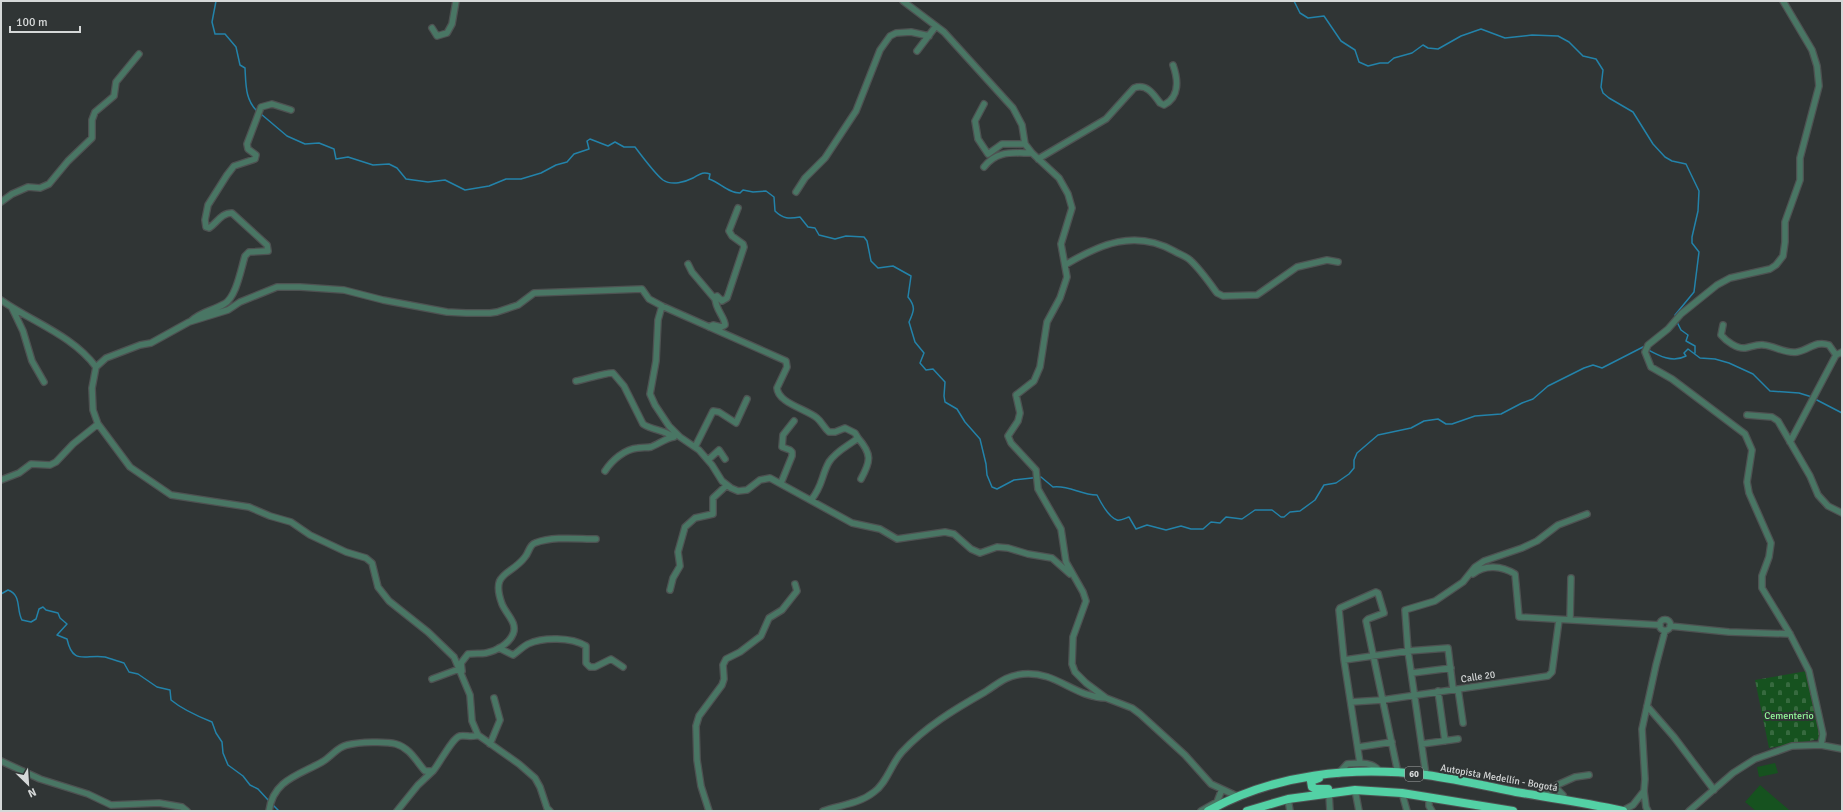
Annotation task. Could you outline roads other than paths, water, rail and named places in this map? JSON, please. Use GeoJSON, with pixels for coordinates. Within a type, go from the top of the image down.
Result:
{"type":"FeatureCollection","features":[{"type":"Feature","properties":{"kind":"highway","name":"Autopista Medellín - Bogotá"},"geometry":{"type":"LineString","coordinates":[[1208,811],[1268,785],[1288,780],[1369,772],[1426,775],[1622,811]]}},
{"type":"Feature","properties":{"kind":"highway"},"geometry":{"type":"LineString","coordinates":[[1359,790],[1354,787],[1316,789],[1312,787],[1311,781],[1317,778],[1359,776],[1369,772]]}},
{"type":"Feature","properties":{"kind":"highway","name":"60"},"geometry":{"type":"LineString","coordinates":[[1247,811],[1288,799],[1359,790],[1402,793],[1513,811]]}},
{"type":"Feature","properties":{"kind":"highway"},"geometry":{"type":"LineString","coordinates":[[1514,791],[1530,798],[1581,807],[1584,811]]}},
{"type":"Feature","properties":{"kind":"street"},"geometry":{"type":"LineString","coordinates":[[432,28],[437,36],[447,33],[452,24],[456,1]]}},
{"type":"Feature","properties":{"kind":"street"},"geometry":{"type":"LineString","coordinates":[[903,1],[944,32],[1013,108],[1022,125],[1025,144],[1032,153],[1058,178],[1068,194],[1072,208],[1061,244],[1067,277],[1060,298],[1048,322],[1040,367],[1034,380],[1016,395],[1020,414],[1018,421],[1008,436],[1011,443],[1036,470],[1038,489],[1061,529],[1066,562],[1083,592],[1086,601],[1073,638],[1072,664],[1075,672],[1086,683],[1106,698],[1136,711],[1185,755],[1211,784],[1239,797]]}},
{"type":"Feature","properties":{"kind":"street"},"geometry":{"type":"LineString","coordinates":[[1783,1],[1812,50],[1817,66],[1819,86],[1800,158],[1800,180],[1785,222],[1783,256],[1776,265],[1770,269],[1730,278],[1717,285],[1648,345],[1645,352],[1645,357],[1651,367],[1672,379],[1745,434],[1752,450],[1747,482],[1749,493],[1771,543],[1769,557],[1762,576],[1762,588],[1790,634],[1808,670],[1823,734],[1821,746]]}},
{"type":"Feature","properties":{"kind":"street"},"geometry":{"type":"LineString","coordinates":[[917,51],[936,26]]}},
{"type":"Feature","properties":{"kind":"street"},"geometry":{"type":"LineString","coordinates":[[796,192],[805,178],[825,158],[856,111],[880,50],[890,36],[896,32],[911,32],[929,36]]}},
{"type":"Feature","properties":{"kind":"street"},"geometry":{"type":"LineString","coordinates":[[1,202],[12,194],[28,187],[40,188],[49,184],[68,161],[92,138],[92,120],[95,112],[114,96],[116,82],[139,54]]}},
{"type":"Feature","properties":{"kind":"street"},"geometry":{"type":"LineString","coordinates":[[1038,159],[1106,119],[1134,88],[1140,86],[1153,92],[1160,103],[1164,105],[1171,101],[1177,87],[1178,77],[1173,65]]}},
{"type":"Feature","properties":{"kind":"street"},"geometry":{"type":"LineString","coordinates":[[292,110],[272,104],[261,107],[247,144],[248,149],[256,155],[255,159],[234,166],[208,205],[205,220],[206,227],[209,228],[223,215],[232,213],[269,248],[266,252],[250,252],[245,256],[232,297],[225,304],[200,313],[189,322],[151,343],[106,358],[96,367],[92,388],[94,410],[98,424],[130,467],[171,495],[248,507],[270,516],[291,522],[310,535],[346,552],[366,558],[372,563],[378,587],[389,601],[428,632],[454,657],[470,695],[472,721],[478,735],[519,764],[535,778],[550,811]]}},
{"type":"Feature","properties":{"kind":"street"},"geometry":{"type":"LineString","coordinates":[[984,104],[975,121],[978,138],[988,154],[1002,144],[1025,144]]}},
{"type":"Feature","properties":{"kind":"street"},"geometry":{"type":"LineString","coordinates":[[984,167],[991,158],[1000,154],[1032,153]]}},
{"type":"Feature","properties":{"kind":"street"},"geometry":{"type":"LineString","coordinates":[[714,298],[717,296],[722,301],[727,298],[744,247],[743,244],[728,231],[738,208]]}},
{"type":"Feature","properties":{"kind":"street"},"geometry":{"type":"LineString","coordinates":[[1065,265],[1087,252],[1118,241],[1132,239],[1164,245],[1190,260],[1217,293],[1223,296],[1249,296],[1264,292],[1297,267],[1327,260],[1338,262]]}},
{"type":"Feature","properties":{"kind":"street"},"geometry":{"type":"LineString","coordinates":[[688,264],[692,272],[714,298],[717,310],[725,324],[723,327],[714,325],[709,327]]}},
{"type":"Feature","properties":{"kind":"street"},"geometry":{"type":"LineString","coordinates":[[189,322],[228,310],[240,302],[280,287],[344,290],[383,300],[447,312],[466,313],[497,312],[518,305],[534,293],[592,292],[635,288],[642,289],[649,299],[662,306],[786,361],[787,367],[777,388],[780,396],[796,407],[814,416],[829,432],[834,432],[845,428],[855,433],[867,448],[869,458],[868,466],[861,479]]}},
{"type":"Feature","properties":{"kind":"street"},"geometry":{"type":"LineString","coordinates":[[1,300],[12,308],[70,341],[88,356],[96,367]]}},
{"type":"Feature","properties":{"kind":"street"},"geometry":{"type":"LineString","coordinates":[[662,306],[658,320],[656,361],[650,394],[655,405],[669,426],[708,460],[726,485],[738,491],[747,490],[760,480],[770,478],[782,483],[852,523],[880,529],[897,539],[945,532],[954,534],[971,549],[980,553],[998,547],[1052,558],[1075,579]]}},
{"type":"Feature","properties":{"kind":"street"},"geometry":{"type":"LineString","coordinates":[[12,308],[23,331],[32,361],[44,382]]}},
{"type":"Feature","properties":{"kind":"street"},"geometry":{"type":"LineString","coordinates":[[1723,325],[1721,335],[1732,344],[1744,348],[1764,345],[1779,350],[1797,352],[1823,342],[1829,345],[1836,354]]}},
{"type":"Feature","properties":{"kind":"street"},"geometry":{"type":"LineString","coordinates":[[1790,442],[1836,354],[1842,352]]}},
{"type":"Feature","properties":{"kind":"street"},"geometry":{"type":"LineString","coordinates":[[576,381],[595,378],[607,373],[613,373],[624,386],[644,424],[648,427],[664,431],[673,437]]}},
{"type":"Feature","properties":{"kind":"street"},"geometry":{"type":"LineString","coordinates":[[695,448],[713,411],[719,412],[736,423],[747,399]]}},
{"type":"Feature","properties":{"kind":"street"},"geometry":{"type":"LineString","coordinates":[[1747,415],[1772,417],[1778,421],[1810,476],[1818,495],[1828,506],[1842,513]]}},
{"type":"Feature","properties":{"kind":"street"},"geometry":{"type":"LineString","coordinates":[[782,483],[792,456],[792,452],[790,450],[782,447],[783,435],[794,421]]}},
{"type":"Feature","properties":{"kind":"street"},"geometry":{"type":"LineString","coordinates":[[1,480],[19,472],[31,464],[50,465],[56,462],[73,444],[98,424]]}},
{"type":"Feature","properties":{"kind":"street"},"geometry":{"type":"LineString","coordinates":[[605,471],[616,459],[628,451],[652,446],[673,437],[680,437]]}},
{"type":"Feature","properties":{"kind":"street"},"geometry":{"type":"LineString","coordinates":[[811,500],[820,486],[831,459],[840,450],[858,438]]}},
{"type":"Feature","properties":{"kind":"street"},"geometry":{"type":"LineString","coordinates":[[708,460],[719,450],[725,459]]}},
{"type":"Feature","properties":{"kind":"street"},"geometry":{"type":"LineString","coordinates":[[670,590],[673,578],[680,566],[678,552],[685,527],[695,518],[713,514],[713,498],[726,485]]}},
{"type":"Feature","properties":{"kind":"street"},"geometry":{"type":"LineString","coordinates":[[1468,578],[1475,567],[1484,561],[1522,548],[1537,541],[1558,526],[1587,514]]}},
{"type":"Feature","properties":{"kind":"street"},"geometry":{"type":"LineString","coordinates":[[462,677],[461,663],[468,654],[485,653],[499,648],[513,636],[515,629],[513,622],[502,604],[499,584],[502,576],[524,559],[530,546],[535,543],[564,539],[596,539]]}},
{"type":"Feature","properties":{"kind":"street"},"geometry":{"type":"LineString","coordinates":[[1426,775],[1408,651],[1405,610],[1432,602],[1479,569],[1486,567],[1513,573],[1516,576],[1516,599],[1519,617],[1660,625]]}},
{"type":"Feature","properties":{"kind":"street"},"geometry":{"type":"LineString","coordinates":[[1570,620],[1571,578]]}},
{"type":"Feature","properties":{"kind":"street"},"geometry":{"type":"LineString","coordinates":[[709,811],[701,786],[696,760],[696,726],[699,716],[722,685],[724,679],[723,664],[726,659],[740,652],[761,636],[769,618],[782,610],[797,591],[795,584]]}},
{"type":"Feature","properties":{"kind":"street"},"geometry":{"type":"LineString","coordinates":[[1360,763],[1359,747],[1344,660],[1339,609],[1376,592],[1378,593],[1384,611],[1382,614],[1368,619],[1366,622],[1398,773]]}},
{"type":"Feature","properties":{"kind":"street","name":"Calle 20"},"geometry":{"type":"LineString","coordinates":[[1351,702],[1382,700],[1551,674],[1559,620]]}},
{"type":"Feature","properties":{"kind":"street"},"geometry":{"type":"LineString","coordinates":[[1660,625],[1662,621],[1666,620],[1670,626]]}},
{"type":"Feature","properties":{"kind":"street"},"geometry":{"type":"LineString","coordinates":[[1660,625],[1662,630],[1666,631]]}},
{"type":"Feature","properties":{"kind":"street"},"geometry":{"type":"LineString","coordinates":[[1670,626],[1729,632],[1790,634]]}},
{"type":"Feature","properties":{"kind":"street"},"geometry":{"type":"LineString","coordinates":[[1648,811],[1644,791],[1645,779],[1642,729],[1666,631],[1670,626]]}},
{"type":"Feature","properties":{"kind":"street"},"geometry":{"type":"LineString","coordinates":[[499,648],[513,655],[528,644],[538,640],[568,640],[586,646],[586,663],[590,667],[595,667],[611,660],[623,667]]}},
{"type":"Feature","properties":{"kind":"street"},"geometry":{"type":"LineString","coordinates":[[1344,660],[1408,651],[1448,648],[1463,723]]}},
{"type":"Feature","properties":{"kind":"street"},"geometry":{"type":"LineString","coordinates":[[1412,673],[1451,668]]}},
{"type":"Feature","properties":{"kind":"street"},"geometry":{"type":"LineString","coordinates":[[432,679],[459,669]]}},
{"type":"Feature","properties":{"kind":"street"},"geometry":{"type":"LineString","coordinates":[[823,811],[859,801],[876,791],[897,758],[929,727],[1008,676],[1038,674],[1055,678],[1075,690],[1094,698],[1106,698]]}},
{"type":"Feature","properties":{"kind":"street"},"geometry":{"type":"LineString","coordinates":[[1438,691],[1444,741]]}},
{"type":"Feature","properties":{"kind":"street"},"geometry":{"type":"LineString","coordinates":[[490,744],[500,720],[494,698]]}},
{"type":"Feature","properties":{"kind":"street"},"geometry":{"type":"LineString","coordinates":[[1647,706],[1674,737],[1714,790]]}},
{"type":"Feature","properties":{"kind":"street"},"geometry":{"type":"LineString","coordinates":[[397,811],[413,790],[433,771],[444,757],[449,746],[457,738],[460,736],[474,737],[478,735]]}},
{"type":"Feature","properties":{"kind":"street"},"geometry":{"type":"LineString","coordinates":[[1422,744],[1458,739]]}},
{"type":"Feature","properties":{"kind":"street"},"geometry":{"type":"LineString","coordinates":[[1359,747],[1392,742]]}},
{"type":"Feature","properties":{"kind":"street"},"geometry":{"type":"LineString","coordinates":[[270,806],[278,789],[287,779],[324,761],[338,749],[347,745],[397,744],[410,752],[425,771],[433,771]]}},
{"type":"Feature","properties":{"kind":"street"},"geometry":{"type":"LineString","coordinates":[[1689,811],[1733,773],[1755,759],[1792,746],[1821,746],[1842,749]]}},
{"type":"Feature","properties":{"kind":"street"},"geometry":{"type":"LineString","coordinates":[[1,761],[40,779],[88,794],[111,805],[159,802],[182,808],[187,811]]}},
{"type":"Feature","properties":{"kind":"street"},"geometry":{"type":"LineString","coordinates":[[1338,774],[1347,764],[1360,763],[1373,765],[1380,772]]}},
{"type":"Feature","properties":{"kind":"street"},"geometry":{"type":"LineString","coordinates":[[1546,792],[1575,777],[1588,775]]}},
{"type":"Feature","properties":{"kind":"street"},"geometry":{"type":"LineString","coordinates":[[1557,785],[1556,788],[1563,795]]}},
{"type":"Feature","properties":{"kind":"street"},"geometry":{"type":"LineString","coordinates":[[1201,811],[1217,802],[1222,789]]}},
{"type":"Feature","properties":{"kind":"street"},"geometry":{"type":"LineString","coordinates":[[1359,790],[1359,811]]}},
{"type":"Feature","properties":{"kind":"street"},"geometry":{"type":"LineString","coordinates":[[1622,811],[1633,804],[1644,791]]}},
{"type":"Feature","properties":{"kind":"street"},"geometry":{"type":"LineString","coordinates":[[1402,793],[1407,811]]}},
{"type":"Feature","properties":{"kind":"street"},"geometry":{"type":"LineString","coordinates":[[1329,794],[1330,811]]}},
{"type":"Feature","properties":{"kind":"street"},"geometry":{"type":"LineString","coordinates":[[1429,797],[1429,806],[1432,811]]}},
{"type":"Feature","properties":{"kind":"street"},"geometry":{"type":"LineString","coordinates":[[1288,799],[1290,811]]}},
{"type":"Feature","properties":{"kind":"waterway"},"geometry":{"type":"LineString","coordinates":[[216,1],[212,22],[215,34],[225,34],[236,47],[240,65],[245,68],[248,97],[258,112]]}},
{"type":"Feature","properties":{"kind":"waterway"},"geometry":{"type":"LineString","coordinates":[[1294,1],[1300,13],[1308,18],[1324,16],[1341,41],[1355,50],[1359,62],[1368,66],[1388,63],[1394,58],[1412,53],[1423,45],[1428,48],[1438,49],[1461,36],[1481,29],[1505,38],[1532,35],[1558,36],[1569,42],[1583,56],[1596,59],[1603,70],[1601,87],[1603,93],[1633,112],[1653,144],[1665,157],[1672,161],[1686,164],[1699,191],[1698,211],[1692,237],[1692,243],[1699,252],[1694,292],[1675,315],[1676,317]]}},
{"type":"Feature","properties":{"kind":"waterway"},"geometry":{"type":"LineString","coordinates":[[261,114],[287,136],[305,144],[319,143],[334,149],[336,159],[348,157],[373,165],[389,164],[397,168],[406,179],[428,182],[445,180],[465,190],[489,186],[506,179],[521,179],[541,173],[556,165],[567,162],[574,154],[589,149],[587,141],[590,139],[608,146],[615,142],[624,147],[635,147],[657,174],[667,182],[682,182],[707,173],[710,174],[709,179],[736,193],[740,193],[743,190],[753,192],[766,191],[774,197],[775,211],[778,214],[786,218],[800,217],[808,227],[815,228],[819,235],[835,239],[846,236],[864,237],[867,241],[871,261],[878,268],[893,266],[911,276],[908,297],[913,309],[909,322],[915,342],[924,353],[920,363],[926,370],[933,369],[945,382],[945,402],[957,409],[965,422],[980,439],[987,475],[992,487],[997,489],[1014,480],[1041,477],[1053,487],[1065,487],[1091,495],[1097,495],[1111,516],[1118,520],[1129,517],[1136,529],[1147,525],[1166,530],[1181,526],[1191,529],[1203,529],[1211,522],[1220,523],[1226,517],[1242,519],[1255,510],[1272,510],[1281,517],[1284,517],[1290,512],[1300,511],[1315,500],[1324,485],[1336,483],[1349,474],[1354,468],[1354,460],[1357,453],[1378,435],[1411,428],[1424,421],[1438,419],[1446,424],[1452,424],[1475,416],[1501,414],[1533,399],[1548,386],[1584,368],[1593,365],[1602,368],[1643,347],[1669,359],[1686,356],[1684,353],[1688,349],[1700,358],[1715,359],[1729,363],[1753,374],[1770,391],[1799,393],[1812,397]]}},
{"type":"Feature","properties":{"kind":"waterway"},"geometry":{"type":"LineString","coordinates":[[1677,322],[1681,330],[1688,335],[1686,341],[1695,346],[1695,353]]}},
{"type":"Feature","properties":{"kind":"waterway"},"geometry":{"type":"LineString","coordinates":[[1815,399],[1842,413]]}},
{"type":"Feature","properties":{"kind":"waterway"},"geometry":{"type":"LineString","coordinates":[[1,594],[8,590],[15,595],[22,620],[31,622],[36,619],[39,609],[43,607],[46,610],[58,613],[60,618],[67,624],[57,635],[67,639],[73,653],[76,656],[105,657],[124,663],[129,672],[138,674],[157,687],[170,690],[171,700],[180,707],[212,722],[216,733],[222,742],[223,753],[228,765],[243,776],[250,785],[258,789],[269,801]]}},
{"type":"Feature","properties":{"kind":"waterway"},"geometry":{"type":"LineString","coordinates":[[273,805],[279,811]]}},
{"type":"Feature","properties":{"kind":"park label","name":"Cementerio"},"geometry":{"type":"Point","coordinates":[1789,716]}}]}
